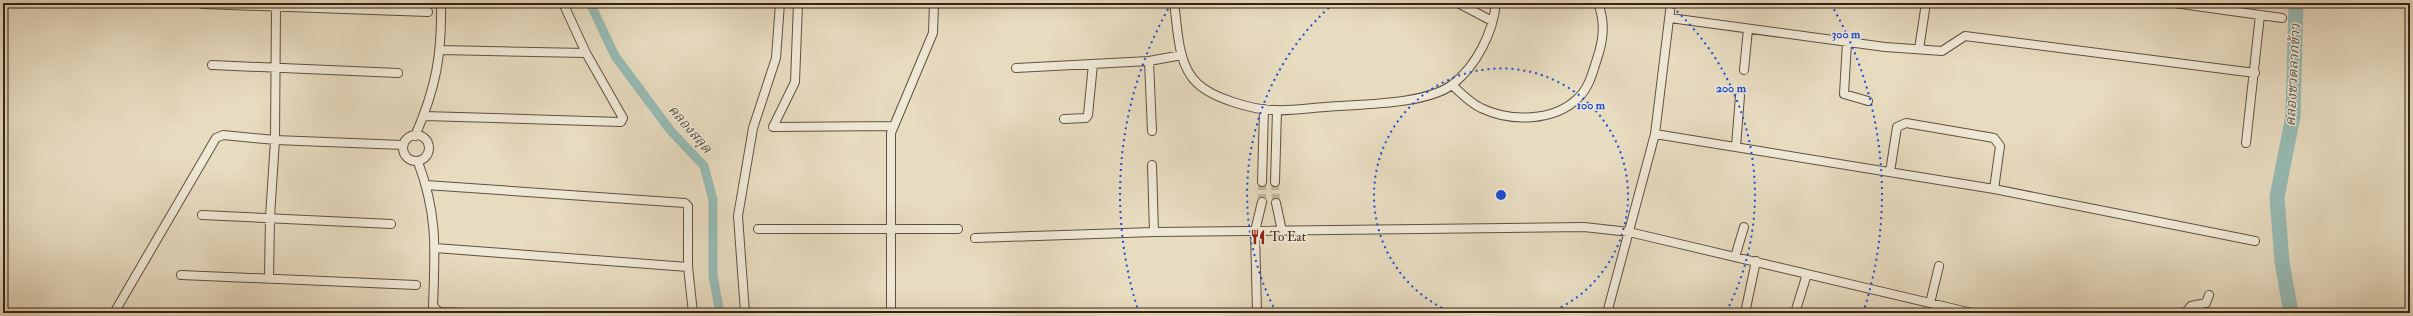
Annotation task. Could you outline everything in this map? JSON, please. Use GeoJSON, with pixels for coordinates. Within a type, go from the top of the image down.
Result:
{"type":"FeatureCollection","features":[{"type":"Feature","properties":{"kind":"street"},"geometry":{"type":"LineString","coordinates":[[415,136],[424,116],[436,79],[441,50],[441,3]]}},
{"type":"Feature","properties":{"kind":"street"},"geometry":{"type":"LineString","coordinates":[[424,116],[621,122],[623,118],[586,53],[563,3]]}},
{"type":"Feature","properties":{"kind":"street"},"geometry":{"type":"LineString","coordinates":[[745,313],[738,216],[753,128],[776,58],[780,3]]}},
{"type":"Feature","properties":{"kind":"street"},"geometry":{"type":"LineString","coordinates":[[798,3],[795,82],[773,127],[894,126]]}},
{"type":"Feature","properties":{"kind":"street"},"geometry":{"type":"LineString","coordinates":[[891,313],[891,133],[933,33],[934,3]]}},
{"type":"Feature","properties":{"kind":"street"},"geometry":{"type":"LineString","coordinates":[[1174,3],[1182,55],[1197,83],[1210,92],[1250,107],[1277,110],[1406,101],[1452,85],[1477,58],[1492,21],[1496,3]]}},
{"type":"Feature","properties":{"kind":"street"},"geometry":{"type":"LineString","coordinates":[[1458,3],[1492,21]]}},
{"type":"Feature","properties":{"kind":"street"},"geometry":{"type":"LineString","coordinates":[[1452,85],[1479,107],[1493,113],[1513,117],[1535,117],[1564,110],[1579,98],[1586,88],[1598,55],[1604,17],[1598,3]]}},
{"type":"Feature","properties":{"kind":"street"},"geometry":{"type":"LineString","coordinates":[[1607,313],[1646,174],[1655,134],[1671,3]]}},
{"type":"Feature","properties":{"kind":"street"},"geometry":{"type":"LineString","coordinates":[[1920,49],[1926,3]]}},
{"type":"Feature","properties":{"kind":"street"},"geometry":{"type":"LineString","coordinates":[[2174,3],[2282,18]]}},
{"type":"Feature","properties":{"kind":"street"},"geometry":{"type":"LineString","coordinates":[[203,4],[428,12]]}},
{"type":"Feature","properties":{"kind":"street"},"geometry":{"type":"LineString","coordinates":[[269,279],[270,217],[275,140],[276,6]]}},
{"type":"Feature","properties":{"kind":"street"},"geometry":{"type":"LineString","coordinates":[[2246,143],[2255,73],[2260,15]]}},
{"type":"Feature","properties":{"kind":"street"},"geometry":{"type":"LineString","coordinates":[[1670,18],[1847,42],[1920,49],[1947,50],[1965,36],[2255,73]]}},
{"type":"Feature","properties":{"kind":"street"},"geometry":{"type":"LineString","coordinates":[[1744,70],[1748,29]]}},
{"type":"Feature","properties":{"kind":"street"},"geometry":{"type":"LineString","coordinates":[[1847,42],[1844,94],[1868,101]]}},
{"type":"Feature","properties":{"kind":"street"},"geometry":{"type":"LineString","coordinates":[[441,50],[586,53]]}},
{"type":"Feature","properties":{"kind":"street"},"geometry":{"type":"LineString","coordinates":[[1016,68],[1149,61],[1182,55]]}},
{"type":"Feature","properties":{"kind":"street"},"geometry":{"type":"LineString","coordinates":[[1149,61],[1152,131]]}},
{"type":"Feature","properties":{"kind":"street"},"geometry":{"type":"LineString","coordinates":[[1064,119],[1086,118],[1088,115],[1093,64]]}},
{"type":"Feature","properties":{"kind":"street"},"geometry":{"type":"LineString","coordinates":[[212,66],[398,73]]}},
{"type":"Feature","properties":{"kind":"street"},"geometry":{"type":"LineString","coordinates":[[1736,146],[1740,96]]}},
{"type":"Feature","properties":{"kind":"street"},"geometry":{"type":"LineString","coordinates":[[1262,182],[1264,109]]}},
{"type":"Feature","properties":{"kind":"street"},"geometry":{"type":"LineString","coordinates":[[1275,182],[1277,110]]}},
{"type":"Feature","properties":{"kind":"street"},"geometry":{"type":"LineString","coordinates":[[1890,172],[1897,127],[1901,124],[1913,124],[1994,138],[2000,146],[1994,189]]}},
{"type":"Feature","properties":{"kind":"street"},"geometry":{"type":"LineString","coordinates":[[1655,134],[1994,189],[2255,240]]}},
{"type":"Feature","properties":{"kind":"street"},"geometry":{"type":"LineString","coordinates":[[114,313],[216,138],[223,135],[275,140],[402,145]]}},
{"type":"Feature","properties":{"kind":"street"},"geometry":{"type":"LineString","coordinates":[[402,145],[407,138],[415,136],[424,137],[429,145],[428,154],[418,162]]}},
{"type":"Feature","properties":{"kind":"street"},"geometry":{"type":"LineString","coordinates":[[402,145],[406,157],[418,162],[426,185],[434,219],[435,309],[466,313]]}},
{"type":"Feature","properties":{"kind":"street"},"geometry":{"type":"LineString","coordinates":[[1152,165],[1154,232]]}},
{"type":"Feature","properties":{"kind":"street"},"geometry":{"type":"LineString","coordinates":[[426,185],[680,201],[688,206],[688,267],[693,313]]}},
{"type":"Feature","properties":{"kind":"street"},"geometry":{"type":"LineString","coordinates":[[1257,313],[1255,231],[1262,202]]}},
{"type":"Feature","properties":{"kind":"street"},"geometry":{"type":"LineString","coordinates":[[1276,203],[1282,231]]}},
{"type":"Feature","properties":{"kind":"street"},"geometry":{"type":"LineString","coordinates":[[202,214],[391,224]]}},
{"type":"Feature","properties":{"kind":"street"},"geometry":{"type":"LineString","coordinates":[[975,238],[1154,232],[1584,227],[1629,232],[1972,313]]}},
{"type":"Feature","properties":{"kind":"street"},"geometry":{"type":"LineString","coordinates":[[1735,256],[1744,227]]}},
{"type":"Feature","properties":{"kind":"street"},"geometry":{"type":"LineString","coordinates":[[758,229],[891,231],[958,229]]}},
{"type":"Feature","properties":{"kind":"street"},"geometry":{"type":"LineString","coordinates":[[435,248],[688,267]]}},
{"type":"Feature","properties":{"kind":"street"},"geometry":{"type":"LineString","coordinates":[[1746,313],[1756,262]]}},
{"type":"Feature","properties":{"kind":"street"},"geometry":{"type":"LineString","coordinates":[[1930,302],[1939,266]]}},
{"type":"Feature","properties":{"kind":"street"},"geometry":{"type":"LineString","coordinates":[[1795,313],[1807,274]]}},
{"type":"Feature","properties":{"kind":"street"},"geometry":{"type":"LineString","coordinates":[[181,275],[416,285]]}},
{"type":"Feature","properties":{"kind":"street"},"geometry":{"type":"LineString","coordinates":[[2185,313],[2191,306],[2206,302],[2209,294]]}},
{"type":"Feature","properties":{"kind":"waterway","name":"คลองสลุด"},"geometry":{"type":"LineString","coordinates":[[590,3],[615,56],[670,130],[704,166],[713,200],[713,276],[720,313]]}},
{"type":"Feature","properties":{"kind":"waterway","name":"คลองชวดลากข้าว"},"geometry":{"type":"LineString","coordinates":[[2291,313],[2282,262],[2277,197],[2293,116],[2296,3]]}},
{"type":"Feature","properties":{"kind":"tunnel"},"geometry":{"type":"LineString","coordinates":[[1262,182],[1262,202]]}},
{"type":"Feature","properties":{"kind":"tunnel"},"geometry":{"type":"LineString","coordinates":[[1275,182],[1276,203]]}},
{"type":"Feature","properties":{"kind":"place","name":"To Eat"},"geometry":{"type":"Point","coordinates":[1258,237]}}]}
